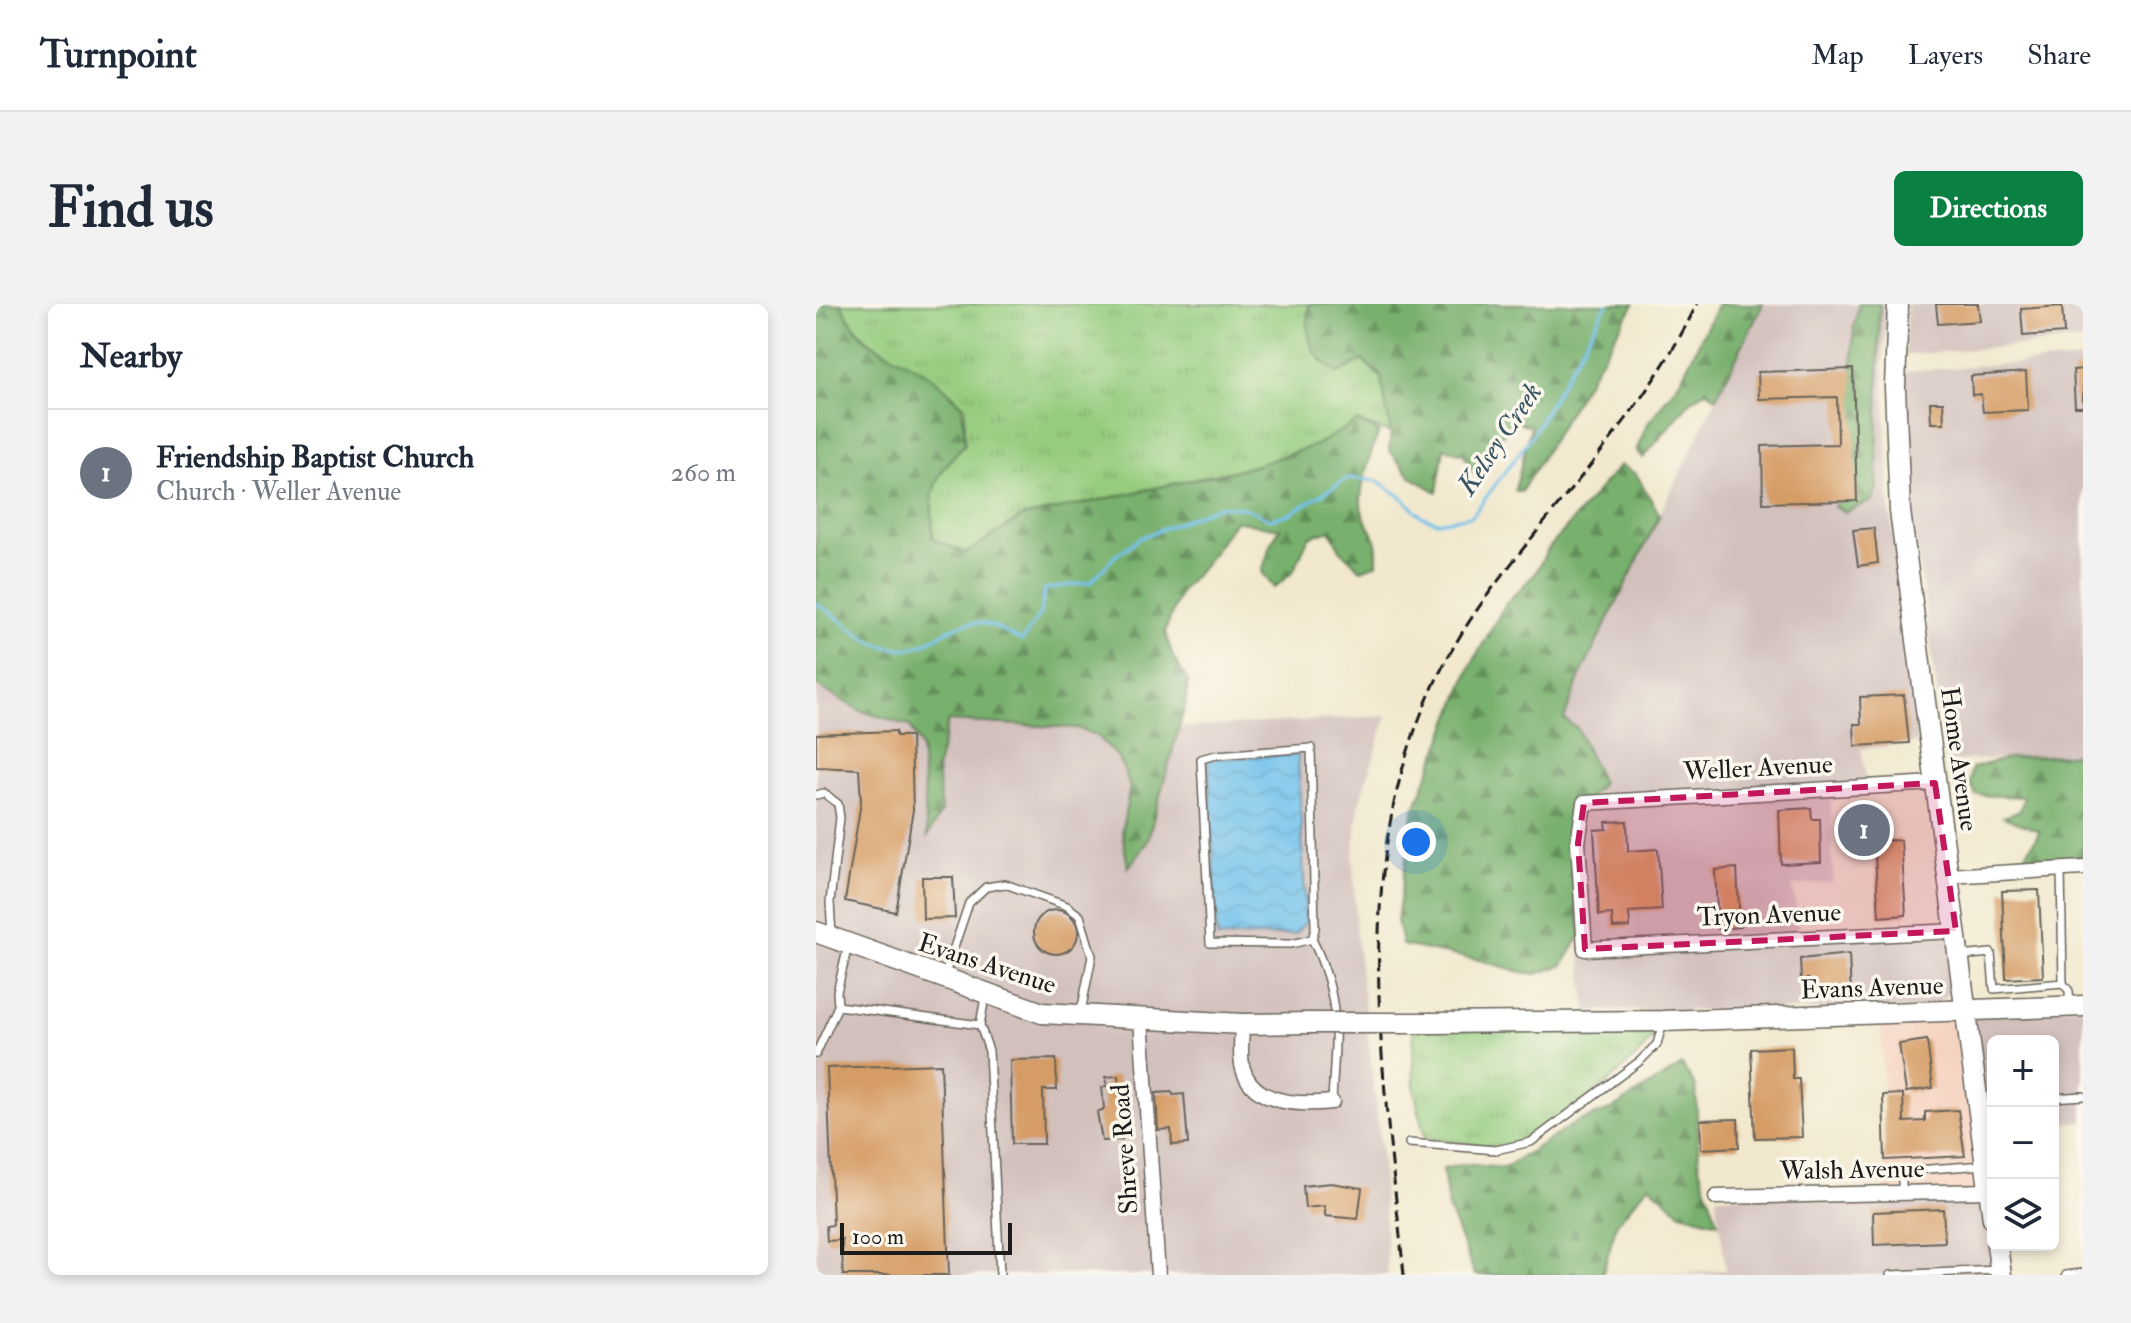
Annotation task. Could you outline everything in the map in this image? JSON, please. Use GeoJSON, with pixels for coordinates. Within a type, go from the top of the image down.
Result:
{"type":"FeatureCollection","features":[{"type":"Feature","properties":{"kind":"street","name":"Home Avenue"},"geometry":{"type":"LineString","coordinates":[[1898,304],[1895,387],[1899,494],[1988,1179]]}},
{"type":"Feature","properties":{"kind":"street","name":"Weller Avenue"},"geometry":{"type":"LineString","coordinates":[[1585,949],[1578,843],[1584,803],[1935,783]]}},
{"type":"Feature","properties":{"kind":"street"},"geometry":{"type":"LineString","coordinates":[[1948,876],[2083,868]]}},
{"type":"Feature","properties":{"kind":"street","name":"Tryon Avenue"},"geometry":{"type":"LineString","coordinates":[[1585,949],[1956,931]]}},
{"type":"Feature","properties":{"kind":"street","name":"Evans Avenue"},"geometry":{"type":"LineString","coordinates":[[832,938],[1042,1013],[1079,1018],[1242,1024],[1511,1024],[2077,1006]]}},
{"type":"Feature","properties":{"kind":"street","name":"Shreve Road"},"geometry":{"type":"LineString","coordinates":[[1141,1019],[1158,1275]]}},
{"type":"Feature","properties":{"kind":"street"},"geometry":{"type":"LineString","coordinates":[[1242,1024],[1242,1069],[1254,1087],[1274,1098],[1300,1105],[1332,1102]]}},
{"type":"Feature","properties":{"kind":"street","name":"Walsh Avenue"},"geometry":{"type":"LineString","coordinates":[[1716,1197],[1987,1191]]}},
{"type":"Feature","properties":{"kind":"street"},"geometry":{"type":"LineString","coordinates":[[1998,1251],[2000,1272]]}},
{"type":"Feature","properties":{"kind":"lane"},"geometry":{"type":"LineString","coordinates":[[1312,939],[1291,944],[1210,943],[1201,759],[1216,755],[1311,748],[1315,929],[1312,939],[1335,1000],[1337,1054],[1332,1102]]}},
{"type":"Feature","properties":{"kind":"lane"},"geometry":{"type":"LineString","coordinates":[[816,795],[824,793],[838,804],[840,818],[831,866],[832,938],[838,1006],[816,1054]]}},
{"type":"Feature","properties":{"kind":"lane"},"geometry":{"type":"LineString","coordinates":[[2061,869],[2063,983],[2077,1006]]}},
{"type":"Feature","properties":{"kind":"lane"},"geometry":{"type":"LineString","coordinates":[[943,978],[969,903],[986,887],[1005,884],[1067,906],[1080,916],[1092,956],[1079,1018]]}},
{"type":"Feature","properties":{"kind":"lane"},"geometry":{"type":"LineString","coordinates":[[1959,956],[1991,953],[1994,989],[2063,983]]}},
{"type":"Feature","properties":{"kind":"lane"},"geometry":{"type":"LineString","coordinates":[[985,993],[980,1025],[989,1051],[1000,1275]]}},
{"type":"Feature","properties":{"kind":"lane"},"geometry":{"type":"LineString","coordinates":[[838,1006],[980,1025]]}},
{"type":"Feature","properties":{"kind":"lane"},"geometry":{"type":"LineString","coordinates":[[1409,1143],[1496,1150],[1531,1142],[1640,1061],[1657,1044],[1663,1021]]}},
{"type":"Feature","properties":{"kind":"lane"},"geometry":{"type":"LineString","coordinates":[[2059,1098],[2083,1096]]}},
{"type":"Feature","properties":{"kind":"lane"},"geometry":{"type":"LineString","coordinates":[[1902,1192],[1902,1171],[1986,1164]]}},
{"type":"Feature","properties":{"kind":"lane"},"geometry":{"type":"LineString","coordinates":[[1890,1275],[2000,1272]]}},
{"type":"Feature","properties":{"kind":"lane"},"geometry":{"type":"LineString","coordinates":[[2066,1275],[2083,1273]]}},
{"type":"Feature","properties":{"kind":"highlighted area"},"geometry":{"type":"Polygon","coordinates":[[[1935,783],[1956,931],[1585,949],[1578,843],[1584,803],[1935,783]]]}},
{"type":"Feature","properties":{"kind":"shaded area"},"geometry":{"type":"Polygon","coordinates":[[[1763,304],[1887,304],[1883,367],[1890,511],[1921,742],[1861,749],[1866,780],[1831,801],[1833,882],[1792,886],[1800,932],[1949,935],[1952,989],[1939,1002],[1924,1009],[1586,1011],[1573,875],[1574,824],[1581,810],[1601,808],[1594,792],[1602,783],[1564,720],[1580,676],[1763,304]]]}},
{"type":"Feature","properties":{"kind":"shaded area"},"geometry":{"type":"Polygon","coordinates":[[[1907,304],[2083,304],[2083,340],[1905,355],[1907,304]]]}},
{"type":"Feature","properties":{"kind":"shaded area"},"geometry":{"type":"Polygon","coordinates":[[[2083,359],[2083,754],[1947,761],[1912,514],[1905,371],[2083,359]]]}},
{"type":"Feature","properties":{"kind":"shaded area"},"geometry":{"type":"Polygon","coordinates":[[[816,685],[859,710],[910,726],[921,746],[926,835],[940,808],[937,767],[948,721],[1077,728],[1098,736],[1119,758],[1130,787],[1122,830],[1128,867],[1159,790],[1176,728],[1387,716],[1359,803],[1353,859],[1356,932],[1381,1150],[1388,1275],[816,1275],[816,685]]]}},
{"type":"Feature","properties":{"kind":"shaded area"},"geometry":{"type":"Polygon","coordinates":[[[2083,1006],[2083,1122],[2059,1123],[2059,1035],[1987,1035],[1987,1126],[1981,1127],[1965,1011],[2083,1006]]]}},
{"type":"Feature","properties":{"kind":"shaded area"},"geometry":{"type":"Polygon","coordinates":[[[1965,1011],[1987,1191],[1885,1192],[1881,1014],[1965,1011]]]}},
{"type":"Feature","properties":{"kind":"shaded area"},"geometry":{"type":"Polygon","coordinates":[[[1987,1191],[1987,1251],[1995,1251],[2001,1275],[1656,1275],[1726,1270],[1716,1197],[1987,1191]]]}},
{"type":"Feature","properties":{"kind":"green space"},"geometry":{"type":"Polygon","coordinates":[[[816,304],[841,304],[850,321],[869,342],[928,375],[962,405],[965,444],[939,477],[932,509],[934,539],[966,553],[1022,517],[1251,467],[1316,445],[1358,421],[1379,432],[1366,471],[1361,503],[1365,520],[1375,539],[1377,564],[1361,570],[1340,550],[1330,530],[1309,537],[1293,572],[1274,588],[1262,572],[1271,543],[1280,529],[1235,521],[1202,568],[1182,589],[1165,631],[1173,657],[1188,681],[1185,706],[1147,842],[1128,868],[1122,830],[1130,787],[1119,758],[1098,736],[1077,728],[948,721],[937,767],[941,812],[927,837],[921,747],[910,726],[859,710],[816,685],[816,304]]]}},
{"type":"Feature","properties":{"kind":"green space"},"geometry":{"type":"Polygon","coordinates":[[[841,304],[1309,304],[1307,328],[1338,373],[1362,360],[1381,377],[1391,433],[1358,422],[1316,445],[1251,467],[1022,517],[966,553],[934,540],[932,509],[938,477],[965,444],[965,407],[927,374],[868,340],[849,319],[841,304]]]}},
{"type":"Feature","properties":{"kind":"green space"},"geometry":{"type":"Polygon","coordinates":[[[1309,304],[1634,304],[1521,492],[1515,490],[1531,426],[1513,421],[1496,444],[1488,472],[1474,474],[1463,454],[1444,448],[1437,492],[1411,477],[1389,450],[1391,433],[1381,377],[1363,360],[1338,373],[1315,352],[1309,336],[1309,304]]]}},
{"type":"Feature","properties":{"kind":"green space"},"geometry":{"type":"Polygon","coordinates":[[[1718,304],[1763,304],[1716,398],[1707,390],[1691,401],[1643,458],[1636,451],[1647,425],[1681,379],[1718,304]]]}},
{"type":"Feature","properties":{"kind":"green space"},"geometry":{"type":"Polygon","coordinates":[[[1859,304],[1880,304],[1877,487],[1872,501],[1845,512],[1834,507],[1845,491],[1854,327],[1859,304]]]}},
{"type":"Feature","properties":{"kind":"green space"},"geometry":{"type":"Polygon","coordinates":[[[1620,465],[1636,474],[1660,515],[1580,676],[1564,719],[1577,728],[1602,783],[1584,803],[1574,824],[1573,875],[1581,934],[1563,965],[1536,974],[1402,945],[1397,920],[1413,813],[1471,665],[1506,603],[1535,574],[1548,549],[1620,465]]]}},
{"type":"Feature","properties":{"kind":"green space"},"geometry":{"type":"Polygon","coordinates":[[[2083,754],[2083,864],[2019,866],[2040,831],[2003,817],[2020,811],[2024,797],[1976,795],[1970,784],[1972,768],[2008,758],[2083,754]]]}},
{"type":"Feature","properties":{"kind":"green space"},"geometry":{"type":"Polygon","coordinates":[[[1413,1029],[1655,1031],[1648,1043],[1616,1076],[1572,1111],[1518,1144],[1499,1146],[1425,1138],[1414,1088],[1413,1029]]]}},
{"type":"Feature","properties":{"kind":"green space"},"geometry":{"type":"Polygon","coordinates":[[[1682,1065],[1696,1087],[1699,1167],[1718,1223],[1681,1213],[1649,1185],[1617,1223],[1602,1275],[1475,1275],[1448,1207],[1443,1169],[1464,1164],[1504,1168],[1577,1122],[1610,1110],[1682,1065]]]}},
{"type":"Feature","properties":{"kind":"water"},"geometry":{"type":"Polygon","coordinates":[[[1298,754],[1306,922],[1295,934],[1217,938],[1208,759],[1298,754]]]}},
{"type":"Feature","properties":{"kind":"building"},"geometry":{"type":"Polygon","coordinates":[[[1936,304],[1978,304],[1980,321],[1938,324],[1936,304]]]}},
{"type":"Feature","properties":{"kind":"building"},"geometry":{"type":"Polygon","coordinates":[[[2062,306],[2064,333],[2023,336],[2021,309],[2062,306]]]}},
{"type":"Feature","properties":{"kind":"building"},"geometry":{"type":"Polygon","coordinates":[[[1853,369],[1857,501],[1763,503],[1762,446],[1838,444],[1837,397],[1759,399],[1758,372],[1853,369]]]}},
{"type":"Feature","properties":{"kind":"building"},"geometry":{"type":"Polygon","coordinates":[[[2083,369],[2083,407],[2075,407],[2073,370],[2083,369]]]}},
{"type":"Feature","properties":{"kind":"building"},"geometry":{"type":"Polygon","coordinates":[[[2026,372],[2028,410],[1983,412],[1981,394],[1972,395],[1971,376],[2026,372]]]}},
{"type":"Feature","properties":{"kind":"building"},"geometry":{"type":"Polygon","coordinates":[[[1930,402],[1943,402],[1944,423],[1931,423],[1930,402]]]}},
{"type":"Feature","properties":{"kind":"building"},"geometry":{"type":"Polygon","coordinates":[[[1874,528],[1878,563],[1858,566],[1853,530],[1874,528]]]}},
{"type":"Feature","properties":{"kind":"building"},"geometry":{"type":"Polygon","coordinates":[[[1904,695],[1909,743],[1855,746],[1854,724],[1861,724],[1860,697],[1904,695]]]}},
{"type":"Feature","properties":{"kind":"building"},"geometry":{"type":"Polygon","coordinates":[[[896,731],[896,736],[911,736],[913,810],[896,912],[845,901],[861,802],[859,769],[816,767],[816,734],[896,731]]]}},
{"type":"Feature","properties":{"kind":"building"},"geometry":{"type":"Polygon","coordinates":[[[1811,808],[1812,819],[1820,819],[1821,862],[1781,864],[1779,810],[1811,808]]]}},
{"type":"Feature","properties":{"kind":"building"},"geometry":{"type":"Polygon","coordinates":[[[1627,821],[1628,851],[1658,849],[1662,910],[1629,912],[1630,927],[1613,928],[1612,914],[1599,915],[1594,830],[1607,829],[1606,822],[1627,821]]]}},
{"type":"Feature","properties":{"kind":"building"},"geometry":{"type":"Polygon","coordinates":[[[1901,840],[1906,915],[1879,917],[1874,841],[1901,840]]]}},
{"type":"Feature","properties":{"kind":"building"},"geometry":{"type":"Polygon","coordinates":[[[1737,868],[1740,927],[1718,929],[1715,870],[1737,868]]]}},
{"type":"Feature","properties":{"kind":"building"},"geometry":{"type":"Polygon","coordinates":[[[922,877],[953,877],[955,918],[923,919],[922,877]]]}},
{"type":"Feature","properties":{"kind":"building"},"geometry":{"type":"Polygon","coordinates":[[[2039,890],[2043,977],[2006,979],[2002,891],[2039,890]]]}},
{"type":"Feature","properties":{"kind":"building"},"geometry":{"type":"Polygon","coordinates":[[[1056,910],[1071,917],[1078,932],[1071,947],[1056,954],[1041,947],[1034,932],[1041,917],[1056,910]]]}},
{"type":"Feature","properties":{"kind":"building"},"geometry":{"type":"Polygon","coordinates":[[[1849,954],[1851,995],[1810,997],[1809,979],[1801,980],[1800,959],[1849,954]]]}},
{"type":"Feature","properties":{"kind":"building"},"geometry":{"type":"Polygon","coordinates":[[[1927,1040],[1933,1088],[1906,1092],[1899,1044],[1927,1040]]]}},
{"type":"Feature","properties":{"kind":"building"},"geometry":{"type":"Polygon","coordinates":[[[1792,1047],[1793,1079],[1799,1079],[1802,1137],[1755,1138],[1751,1049],[1792,1047]]]}},
{"type":"Feature","properties":{"kind":"building"},"geometry":{"type":"Polygon","coordinates":[[[1056,1059],[1057,1090],[1043,1090],[1044,1144],[1012,1144],[1010,1060],[1056,1059]]]}},
{"type":"Feature","properties":{"kind":"building"},"geometry":{"type":"Polygon","coordinates":[[[941,1064],[949,1275],[843,1275],[842,1240],[827,1241],[826,1226],[833,1225],[827,1068],[941,1064]]]}},
{"type":"Feature","properties":{"kind":"building"},"geometry":{"type":"Polygon","coordinates":[[[1118,1076],[1122,1140],[1102,1141],[1097,1112],[1104,1109],[1102,1087],[1107,1086],[1106,1077],[1118,1076]]]}},
{"type":"Feature","properties":{"kind":"building"},"geometry":{"type":"Polygon","coordinates":[[[1172,1092],[1173,1095],[1184,1094],[1188,1144],[1172,1145],[1171,1129],[1158,1130],[1156,1093],[1172,1092]]]}},
{"type":"Feature","properties":{"kind":"building"},"geometry":{"type":"Polygon","coordinates":[[[1903,1094],[1904,1122],[1925,1121],[1925,1112],[1958,1110],[1965,1156],[1885,1160],[1883,1095],[1903,1094]]]}},
{"type":"Feature","properties":{"kind":"building"},"geometry":{"type":"Polygon","coordinates":[[[1738,1119],[1739,1147],[1701,1149],[1700,1120],[1738,1119]]]}},
{"type":"Feature","properties":{"kind":"building"},"geometry":{"type":"Polygon","coordinates":[[[1331,1183],[1362,1188],[1358,1219],[1325,1216],[1325,1206],[1305,1208],[1303,1186],[1331,1183]]]}},
{"type":"Feature","properties":{"kind":"building"},"geometry":{"type":"Polygon","coordinates":[[[1943,1209],[1945,1242],[1874,1245],[1873,1212],[1943,1209]]]}},
{"type":"Feature","properties":{"kind":"waterway","name":"Kelsey Creek"},"geometry":{"type":"LineString","coordinates":[[816,604],[866,638],[884,646],[901,649],[914,647],[968,623],[992,626],[1022,641],[1040,614],[1045,589],[1091,582],[1115,556],[1140,538],[1219,506],[1245,508],[1270,519],[1290,514],[1348,478],[1378,481],[1403,498],[1421,516],[1437,522],[1472,516],[1531,437],[1607,304]]}},
{"type":"Feature","properties":{"kind":"railway"},"geometry":{"type":"LineString","coordinates":[[1404,1275],[1385,1097],[1379,1009],[1379,922],[1388,837],[1407,754],[1440,672],[1489,593],[1627,418],[1676,344],[1697,304]]}},
{"type":"Feature","properties":{"kind":"place","name":"Friendship Baptist Church"},"geometry":{"type":"Point","coordinates":[1864,830]}}]}
